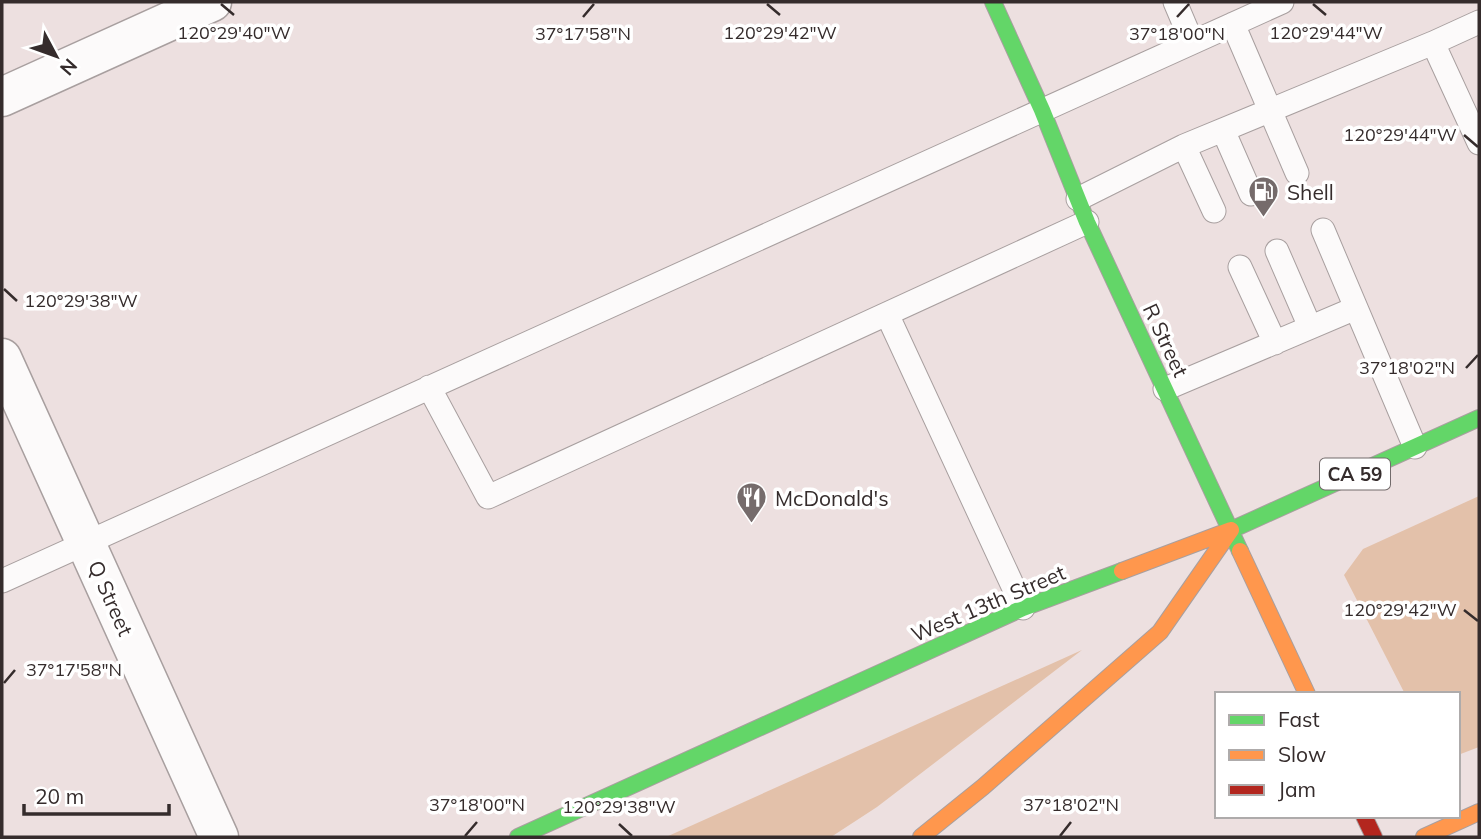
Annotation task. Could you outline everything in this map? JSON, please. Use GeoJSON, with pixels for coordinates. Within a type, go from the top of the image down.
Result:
{"type":"FeatureCollection","features":[{"type":"Feature","properties":{"kind":"main road","name":"R Street"},"geometry":{"type":"LineString","coordinates":[[993,2],[1042,110],[1087,222],[1306,692]]}},
{"type":"Feature","properties":{"kind":"main road","name":"West 13th Street"},"geometry":{"type":"LineString","coordinates":[[517,837],[1023,608],[1231,530],[1479,418]]}},
{"type":"Feature","properties":{"kind":"main road"},"geometry":{"type":"LineString","coordinates":[[921,837],[983,787],[1160,632],[1231,530]]}},
{"type":"Feature","properties":{"kind":"main road"},"geometry":{"type":"LineString","coordinates":[[1423,837],[1479,812]]}},
{"type":"Feature","properties":{"kind":"main road"},"geometry":{"type":"LineString","coordinates":[[1365,818],[1374,837]]}},
{"type":"Feature","properties":{"kind":"street"},"geometry":{"type":"LineString","coordinates":[[2,97],[212,2]]}},
{"type":"Feature","properties":{"kind":"street","name":"Q Street"},"geometry":{"type":"LineString","coordinates":[[2,358],[219,837]]}},
{"type":"Feature","properties":{"kind":"lane"},"geometry":{"type":"LineString","coordinates":[[1175,2],[1192,42]]}},
{"type":"Feature","properties":{"kind":"lane"},"geometry":{"type":"LineString","coordinates":[[2,580],[1282,2]]}},
{"type":"Feature","properties":{"kind":"lane"},"geometry":{"type":"LineString","coordinates":[[1078,199],[1184,146],[1479,22]]}},
{"type":"Feature","properties":{"kind":"lane"},"geometry":{"type":"LineString","coordinates":[[1233,24],[1297,173]]}},
{"type":"Feature","properties":{"kind":"lane"},"geometry":{"type":"LineString","coordinates":[[1433,43],[1479,143]]}},
{"type":"Feature","properties":{"kind":"lane"},"geometry":{"type":"LineString","coordinates":[[1223,130],[1251,194]]}},
{"type":"Feature","properties":{"kind":"lane"},"geometry":{"type":"LineString","coordinates":[[1184,146],[1214,211]]}},
{"type":"Feature","properties":{"kind":"lane"},"geometry":{"type":"LineString","coordinates":[[429,387],[488,497],[1087,222]]}},
{"type":"Feature","properties":{"kind":"lane"},"geometry":{"type":"LineString","coordinates":[[1323,230],[1415,447]]}},
{"type":"Feature","properties":{"kind":"lane"},"geometry":{"type":"LineString","coordinates":[[1277,251],[1310,327]]}},
{"type":"Feature","properties":{"kind":"lane"},"geometry":{"type":"LineString","coordinates":[[1240,267],[1275,343]]}},
{"type":"Feature","properties":{"kind":"lane"},"geometry":{"type":"LineString","coordinates":[[1165,389],[1356,309]]}},
{"type":"Feature","properties":{"kind":"lane"},"geometry":{"type":"LineString","coordinates":[[887,314],[1023,608]]}},
{"type":"Feature","properties":{"kind":"shaded area"},"geometry":{"type":"Polygon","coordinates":[[[1479,496],[1479,747],[1460,754],[1460,692],[1404,692],[1344,575],[1363,549],[1479,496]]]}},
{"type":"Feature","properties":{"kind":"shaded area"},"geometry":{"type":"Polygon","coordinates":[[[1082,650],[877,807],[831,837],[666,837],[1082,650]]]}},
{"type":"Feature","properties":{"kind":"traffic: fast"},"geometry":{"type":"LineString","coordinates":[[993,2],[1042,110],[1087,222],[1240,551]]}},
{"type":"Feature","properties":{"kind":"traffic: fast"},"geometry":{"type":"LineString","coordinates":[[1231,530],[1479,418]]}},
{"type":"Feature","properties":{"kind":"traffic: fast"},"geometry":{"type":"LineString","coordinates":[[518,837],[1023,608],[1122,571]]}},
{"type":"Feature","properties":{"kind":"traffic: slow"},"geometry":{"type":"LineString","coordinates":[[1122,571],[1231,530]]}},
{"type":"Feature","properties":{"kind":"traffic: slow"},"geometry":{"type":"LineString","coordinates":[[921,837],[983,787],[1160,632],[1231,530]]}},
{"type":"Feature","properties":{"kind":"traffic: slow"},"geometry":{"type":"LineString","coordinates":[[1240,551],[1306,692]]}},
{"type":"Feature","properties":{"kind":"traffic: slow"},"geometry":{"type":"LineString","coordinates":[[1424,837],[1479,812]]}},
{"type":"Feature","properties":{"kind":"traffic: jam"},"geometry":{"type":"LineString","coordinates":[[1365,818],[1374,837]]}},
{"type":"Feature","properties":{"kind":"place","name":"Shell"},"geometry":{"type":"Point","coordinates":[1264,219]}},
{"type":"Feature","properties":{"kind":"place","name":"McDonald's"},"geometry":{"type":"Point","coordinates":[752,525]}}]}
